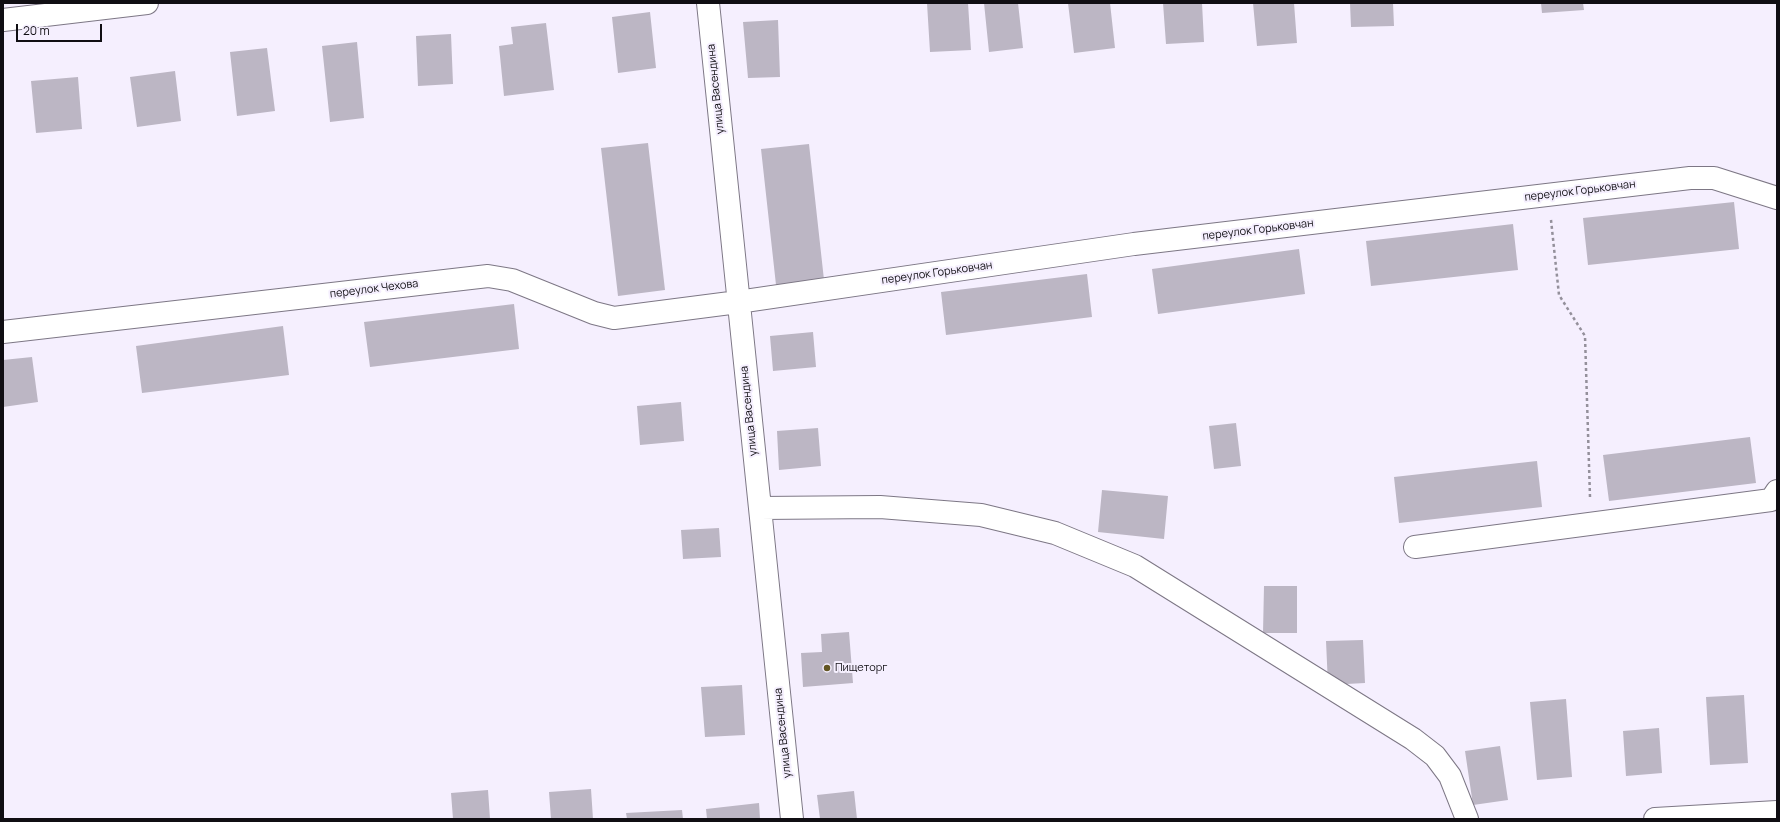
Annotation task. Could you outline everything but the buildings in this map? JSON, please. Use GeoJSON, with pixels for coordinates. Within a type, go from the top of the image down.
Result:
{"type":"FeatureCollection","features":[{"type":"Feature","properties":{"kind":"street"},"geometry":{"type":"LineString","coordinates":[[3,20],[147,3]]}},
{"type":"Feature","properties":{"kind":"street","name":"улица Васендина"},"geometry":{"type":"LineString","coordinates":[[708,3],[792,819]]}},
{"type":"Feature","properties":{"kind":"street","name":"переулок Горьковчан"},"geometry":{"type":"LineString","coordinates":[[738,302],[1134,244],[1690,178],[1714,178],[1777,198]]}},
{"type":"Feature","properties":{"kind":"street","name":"переулок Чехова"},"geometry":{"type":"LineString","coordinates":[[3,332],[488,276],[512,280],[594,313],[614,318],[738,302]]}},
{"type":"Feature","properties":{"kind":"street"},"geometry":{"type":"LineString","coordinates":[[1415,547],[1771,500],[1777,491]]}},
{"type":"Feature","properties":{"kind":"street"},"geometry":{"type":"LineString","coordinates":[[760,508],[880,507],[981,515],[1055,533],[1135,566],[1413,739],[1435,756],[1450,776],[1467,819]]}},
{"type":"Feature","properties":{"kind":"street"},"geometry":{"type":"LineString","coordinates":[[1656,819],[1777,812]]}},
{"type":"Feature","properties":{"kind":"path"},"geometry":{"type":"LineString","coordinates":[[1548,195],[1559,294],[1585,336],[1591,524]]}},
{"type":"Feature","properties":{"kind":"place","name":"Пищеторг"},"geometry":{"type":"Point","coordinates":[827,668]}}]}
